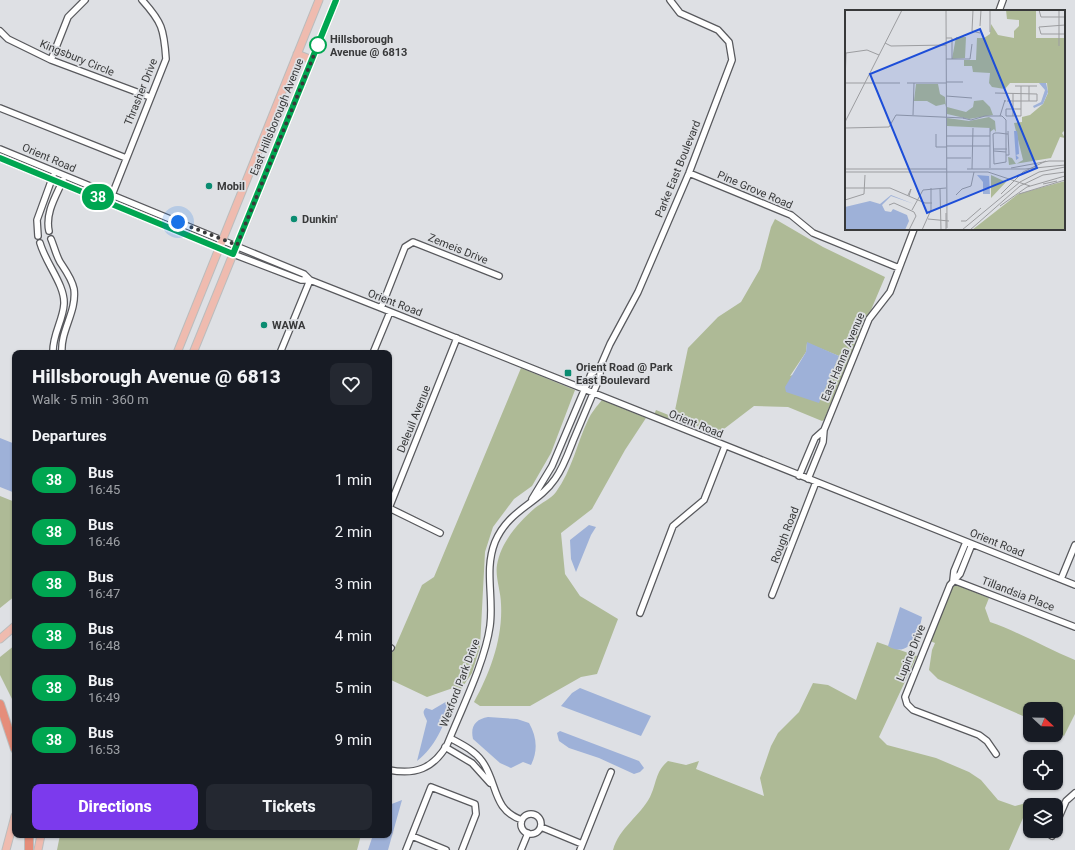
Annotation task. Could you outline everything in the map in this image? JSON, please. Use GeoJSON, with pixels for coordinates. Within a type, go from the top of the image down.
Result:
{"type":"FeatureCollection","features":[{"type":"Feature","properties":{"kind":"highway"},"geometry":{"type":"LineString","coordinates":[[0,704],[12,740]]}},
{"type":"Feature","properties":{"kind":"highway"},"geometry":{"type":"LineString","coordinates":[[29,838],[29,850]]}},
{"type":"Feature","properties":{"kind":"main road","name":"East Hillsborough Avenue"},"geometry":{"type":"LineString","coordinates":[[179,350],[320,0]]}},
{"type":"Feature","properties":{"kind":"main road","name":"East Hillsborough Avenue"},"geometry":{"type":"LineString","coordinates":[[194,350],[336,0]]}},
{"type":"Feature","properties":{"kind":"main road"},"geometry":{"type":"LineString","coordinates":[[297,54],[312,60]]}},
{"type":"Feature","properties":{"kind":"main road"},"geometry":{"type":"LineString","coordinates":[[0,639],[12,629]]}},
{"type":"Feature","properties":{"kind":"main road"},"geometry":{"type":"LineString","coordinates":[[6,850],[12,827]]}},
{"type":"Feature","properties":{"kind":"main road"},"geometry":{"type":"LineString","coordinates":[[38,850],[40,838]]}},
{"type":"Feature","properties":{"kind":"street"},"geometry":{"type":"LineString","coordinates":[[51,60],[68,17],[85,0]]}},
{"type":"Feature","properties":{"kind":"street","name":"Thrasher Drive"},"geometry":{"type":"LineString","coordinates":[[112,195],[166,59],[164,36],[160,20],[142,0]]}},
{"type":"Feature","properties":{"kind":"street","name":"Parke East Boulevard"},"geometry":{"type":"LineString","coordinates":[[593,394],[600,377],[600,367],[610,344],[638,292],[689,173],[732,60],[729,42],[718,30],[680,13],[670,0]]}},
{"type":"Feature","properties":{"kind":"street"},"geometry":{"type":"LineString","coordinates":[[999,10],[1003,0]]}},
{"type":"Feature","properties":{"kind":"street","name":"Kingsbury Circle"},"geometry":{"type":"LineString","coordinates":[[0,32],[8,39],[51,60],[150,97]]}},
{"type":"Feature","properties":{"kind":"street"},"geometry":{"type":"LineString","coordinates":[[0,108],[126,158]]}},
{"type":"Feature","properties":{"kind":"street","name":"Orient Road"},"geometry":{"type":"LineString","coordinates":[[0,149],[237,245],[304,274],[310,280]]}},
{"type":"Feature","properties":{"kind":"street","name":"Orient Road"},"geometry":{"type":"LineString","coordinates":[[0,158],[233,254],[302,280],[310,280],[1075,585]]}},
{"type":"Feature","properties":{"kind":"street"},"geometry":{"type":"LineString","coordinates":[[38,236],[38,220],[55,172]]}},
{"type":"Feature","properties":{"kind":"street","name":"Pine Grove Road"},"geometry":{"type":"LineString","coordinates":[[689,173],[792,215],[813,233],[899,268]]}},
{"type":"Feature","properties":{"kind":"street"},"geometry":{"type":"LineString","coordinates":[[49,232],[48,221],[50,211],[64,176]]}},
{"type":"Feature","properties":{"kind":"street","name":"East Hanna Avenue"},"geometry":{"type":"LineString","coordinates":[[808,479],[823,442],[824,430],[869,319],[890,292],[914,230]]}},
{"type":"Feature","properties":{"kind":"street"},"geometry":{"type":"LineString","coordinates":[[51,239],[74,289],[73,309],[63,339],[62,350]]}},
{"type":"Feature","properties":{"kind":"street","name":"Zemeis Drive"},"geometry":{"type":"LineString","coordinates":[[381,308],[404,247],[414,242],[499,276]]}},
{"type":"Feature","properties":{"kind":"street"},"geometry":{"type":"LineString","coordinates":[[40,243],[49,266],[64,296],[63,309],[54,337],[53,350]]}},
{"type":"Feature","properties":{"kind":"street"},"geometry":{"type":"LineString","coordinates":[[281,350],[310,280]]}},
{"type":"Feature","properties":{"kind":"street"},"geometry":{"type":"LineString","coordinates":[[375,350],[390,312]]}},
{"type":"Feature","properties":{"kind":"street","name":"Deleuil Avenue"},"geometry":{"type":"LineString","coordinates":[[392,500],[457,338]]}},
{"type":"Feature","properties":{"kind":"street","name":"Parke East Boulevard"},"geometry":{"type":"LineString","coordinates":[[584,390],[591,374],[600,367]]}},
{"type":"Feature","properties":{"kind":"street","name":"Wexford Park Drive"},"geometry":{"type":"LineString","coordinates":[[530,501],[552,466],[584,390]]}},
{"type":"Feature","properties":{"kind":"street","name":"Wexford Park Drive"},"geometry":{"type":"LineString","coordinates":[[392,771],[403,773],[417,771],[430,765],[439,758],[450,738],[486,644],[490,626],[491,608],[489,564],[496,542],[501,530],[512,517],[530,501],[547,489],[556,479],[593,394]]}},
{"type":"Feature","properties":{"kind":"street","name":"East Hanna Avenue"},"geometry":{"type":"LineString","coordinates":[[799,476],[815,438],[824,430]]}},
{"type":"Feature","properties":{"kind":"street"},"geometry":{"type":"LineString","coordinates":[[640,612],[673,526],[704,500],[725,446]]}},
{"type":"Feature","properties":{"kind":"street","name":"Rough Road"},"geometry":{"type":"LineString","coordinates":[[772,595],[816,482]]}},
{"type":"Feature","properties":{"kind":"street"},"geometry":{"type":"LineString","coordinates":[[392,509],[440,533]]}},
{"type":"Feature","properties":{"kind":"street"},"geometry":{"type":"LineString","coordinates":[[953,580],[960,574],[969,543]]}},
{"type":"Feature","properties":{"kind":"street"},"geometry":{"type":"LineString","coordinates":[[1061,580],[1075,545]]}},
{"type":"Feature","properties":{"kind":"street","name":"Tillandsia Place"},"geometry":{"type":"LineString","coordinates":[[953,580],[1075,627]]}},
{"type":"Feature","properties":{"kind":"street","name":"Lupine Drive"},"geometry":{"type":"LineString","coordinates":[[953,580],[906,693],[905,701],[909,707],[914,710],[979,735],[987,741],[996,754]]}},
{"type":"Feature","properties":{"kind":"street"},"geometry":{"type":"LineString","coordinates":[[450,738],[476,755],[486,768],[503,808],[514,817],[522,820]]}},
{"type":"Feature","properties":{"kind":"street"},"geometry":{"type":"LineString","coordinates":[[445,747],[472,763],[493,787]]}},
{"type":"Feature","properties":{"kind":"street"},"geometry":{"type":"LineString","coordinates":[[540,827],[581,847],[611,772]]}},
{"type":"Feature","properties":{"kind":"street"},"geometry":{"type":"LineString","coordinates":[[406,850],[431,787],[475,804],[476,814],[462,850]]}},
{"type":"Feature","properties":{"kind":"street"},"geometry":{"type":"LineString","coordinates":[[1063,807],[1066,801],[1075,792]]}},
{"type":"Feature","properties":{"kind":"street"},"geometry":{"type":"LineString","coordinates":[[527,814],[535,814],[540,820],[540,827],[535,833],[528,833],[522,828],[522,820],[527,814]]}},
{"type":"Feature","properties":{"kind":"street"},"geometry":{"type":"LineString","coordinates":[[521,850],[528,833]]}},
{"type":"Feature","properties":{"kind":"street"},"geometry":{"type":"LineString","coordinates":[[412,836],[446,850]]}},
{"type":"Feature","properties":{"kind":"green space"},"geometry":{"type":"Polygon","coordinates":[[[775,219],[823,247],[885,277],[871,310],[866,317],[824,420],[822,421],[788,407],[754,406],[720,432],[654,415],[656,410],[671,416],[674,415],[688,348],[718,317],[741,302],[760,269],[771,227],[775,219]],[[807,343],[806,352],[790,376],[839,356],[807,343]]]}},
{"type":"Feature","properties":{"kind":"green space"},"geometry":{"type":"Polygon","coordinates":[[[521,368],[575,390],[551,453],[532,486],[514,499],[493,527],[485,552],[480,647],[472,673],[459,692],[453,688],[427,697],[392,680],[392,652],[422,585],[434,577],[521,368]]]}},
{"type":"Feature","properties":{"kind":"green space"},"geometry":{"type":"Polygon","coordinates":[[[602,400],[646,418],[625,450],[592,509],[561,533],[565,574],[580,596],[618,619],[597,674],[581,677],[530,706],[480,706],[474,702],[490,667],[498,642],[500,630],[501,604],[497,579],[497,565],[502,548],[522,520],[535,508],[549,499],[562,484],[589,417],[602,400]]]}},
{"type":"Feature","properties":{"kind":"green space"},"geometry":{"type":"Polygon","coordinates":[[[0,496],[12,501],[12,598],[0,608],[0,496]]]}},
{"type":"Feature","properties":{"kind":"green space"},"geometry":{"type":"Polygon","coordinates":[[[954,584],[989,598],[985,608],[990,622],[1011,630],[1075,660],[1075,714],[1064,736],[1063,702],[1023,702],[1023,716],[938,679],[929,670],[932,650],[935,643],[930,641],[954,584]]]}},
{"type":"Feature","properties":{"kind":"green space"},"geometry":{"type":"Polygon","coordinates":[[[877,642],[917,656],[879,737],[887,745],[936,758],[969,772],[981,780],[998,800],[1015,806],[1023,804],[1023,818],[1009,850],[613,850],[620,835],[646,804],[658,774],[668,761],[686,765],[699,761],[696,769],[764,796],[760,778],[771,746],[778,733],[799,712],[813,683],[828,685],[856,700],[877,642]]]}},
{"type":"Feature","properties":{"kind":"green space"},"geometry":{"type":"Polygon","coordinates":[[[12,647],[12,699],[0,675],[0,657],[12,647]]]}},
{"type":"Feature","properties":{"kind":"green space"},"geometry":{"type":"Polygon","coordinates":[[[59,838],[360,838],[357,850],[57,850],[59,838]]]}},
{"type":"Feature","properties":{"kind":"water"},"geometry":{"type":"Polygon","coordinates":[[[807,342],[839,356],[819,403],[786,392],[785,387],[806,352],[807,342]]]}},
{"type":"Feature","properties":{"kind":"water"},"geometry":{"type":"Polygon","coordinates":[[[0,438],[12,443],[12,492],[0,487],[0,438]]]}},
{"type":"Feature","properties":{"kind":"water"},"geometry":{"type":"Polygon","coordinates":[[[589,525],[596,527],[591,535],[576,572],[571,559],[570,540],[589,525]]]}},
{"type":"Feature","properties":{"kind":"water"},"geometry":{"type":"Polygon","coordinates":[[[900,607],[922,617],[921,624],[912,643],[902,649],[895,649],[888,646],[900,607]]]}},
{"type":"Feature","properties":{"kind":"water"},"geometry":{"type":"Polygon","coordinates":[[[580,688],[651,716],[641,736],[561,706],[572,693],[580,688]]]}},
{"type":"Feature","properties":{"kind":"water"},"geometry":{"type":"Polygon","coordinates":[[[451,700],[451,704],[438,736],[424,755],[417,761],[427,721],[424,711],[426,708],[432,710],[451,700]]]}},
{"type":"Feature","properties":{"kind":"water"},"geometry":{"type":"Polygon","coordinates":[[[488,717],[517,719],[529,723],[534,734],[536,744],[535,754],[531,765],[523,762],[511,768],[500,763],[473,739],[472,730],[477,721],[488,717]]]}},
{"type":"Feature","properties":{"kind":"water"},"geometry":{"type":"Polygon","coordinates":[[[560,731],[639,761],[644,768],[640,772],[634,774],[599,758],[569,748],[559,741],[557,733],[560,731]]]}},
{"type":"Feature","properties":{"kind":"water"},"geometry":{"type":"Polygon","coordinates":[[[402,800],[392,836],[392,804],[402,800]]]}},
{"type":"Feature","properties":{"kind":"water"},"geometry":{"type":"Polygon","coordinates":[[[372,838],[391,838],[388,850],[368,850],[372,838]]]}},
{"type":"Feature","properties":{"kind":"bus line","name":"38"},"geometry":{"type":"LineString","coordinates":[[0,158],[108,201],[233,254],[336,0]]}},
{"type":"Feature","properties":{"kind":"place","name":"Hillsborough Avenue @ 6813"},"geometry":{"type":"Point","coordinates":[318,45]}},
{"type":"Feature","properties":{"kind":"place","name":"Mobil"},"geometry":{"type":"Point","coordinates":[209,186]}},
{"type":"Feature","properties":{"kind":"place","name":"Dunkin'"},"geometry":{"type":"Point","coordinates":[294,219]}},
{"type":"Feature","properties":{"kind":"place","name":"WAWA"},"geometry":{"type":"Point","coordinates":[264,325]}},
{"type":"Feature","properties":{"kind":"place","name":"Orient Road @ Park East Boulevard"},"geometry":{"type":"Point","coordinates":[568,373]}},
{"type":"Feature","properties":{"kind":"route"},"geometry":{"type":"LineString","coordinates":[[178,222],[237,245],[318,45]]}}]}
